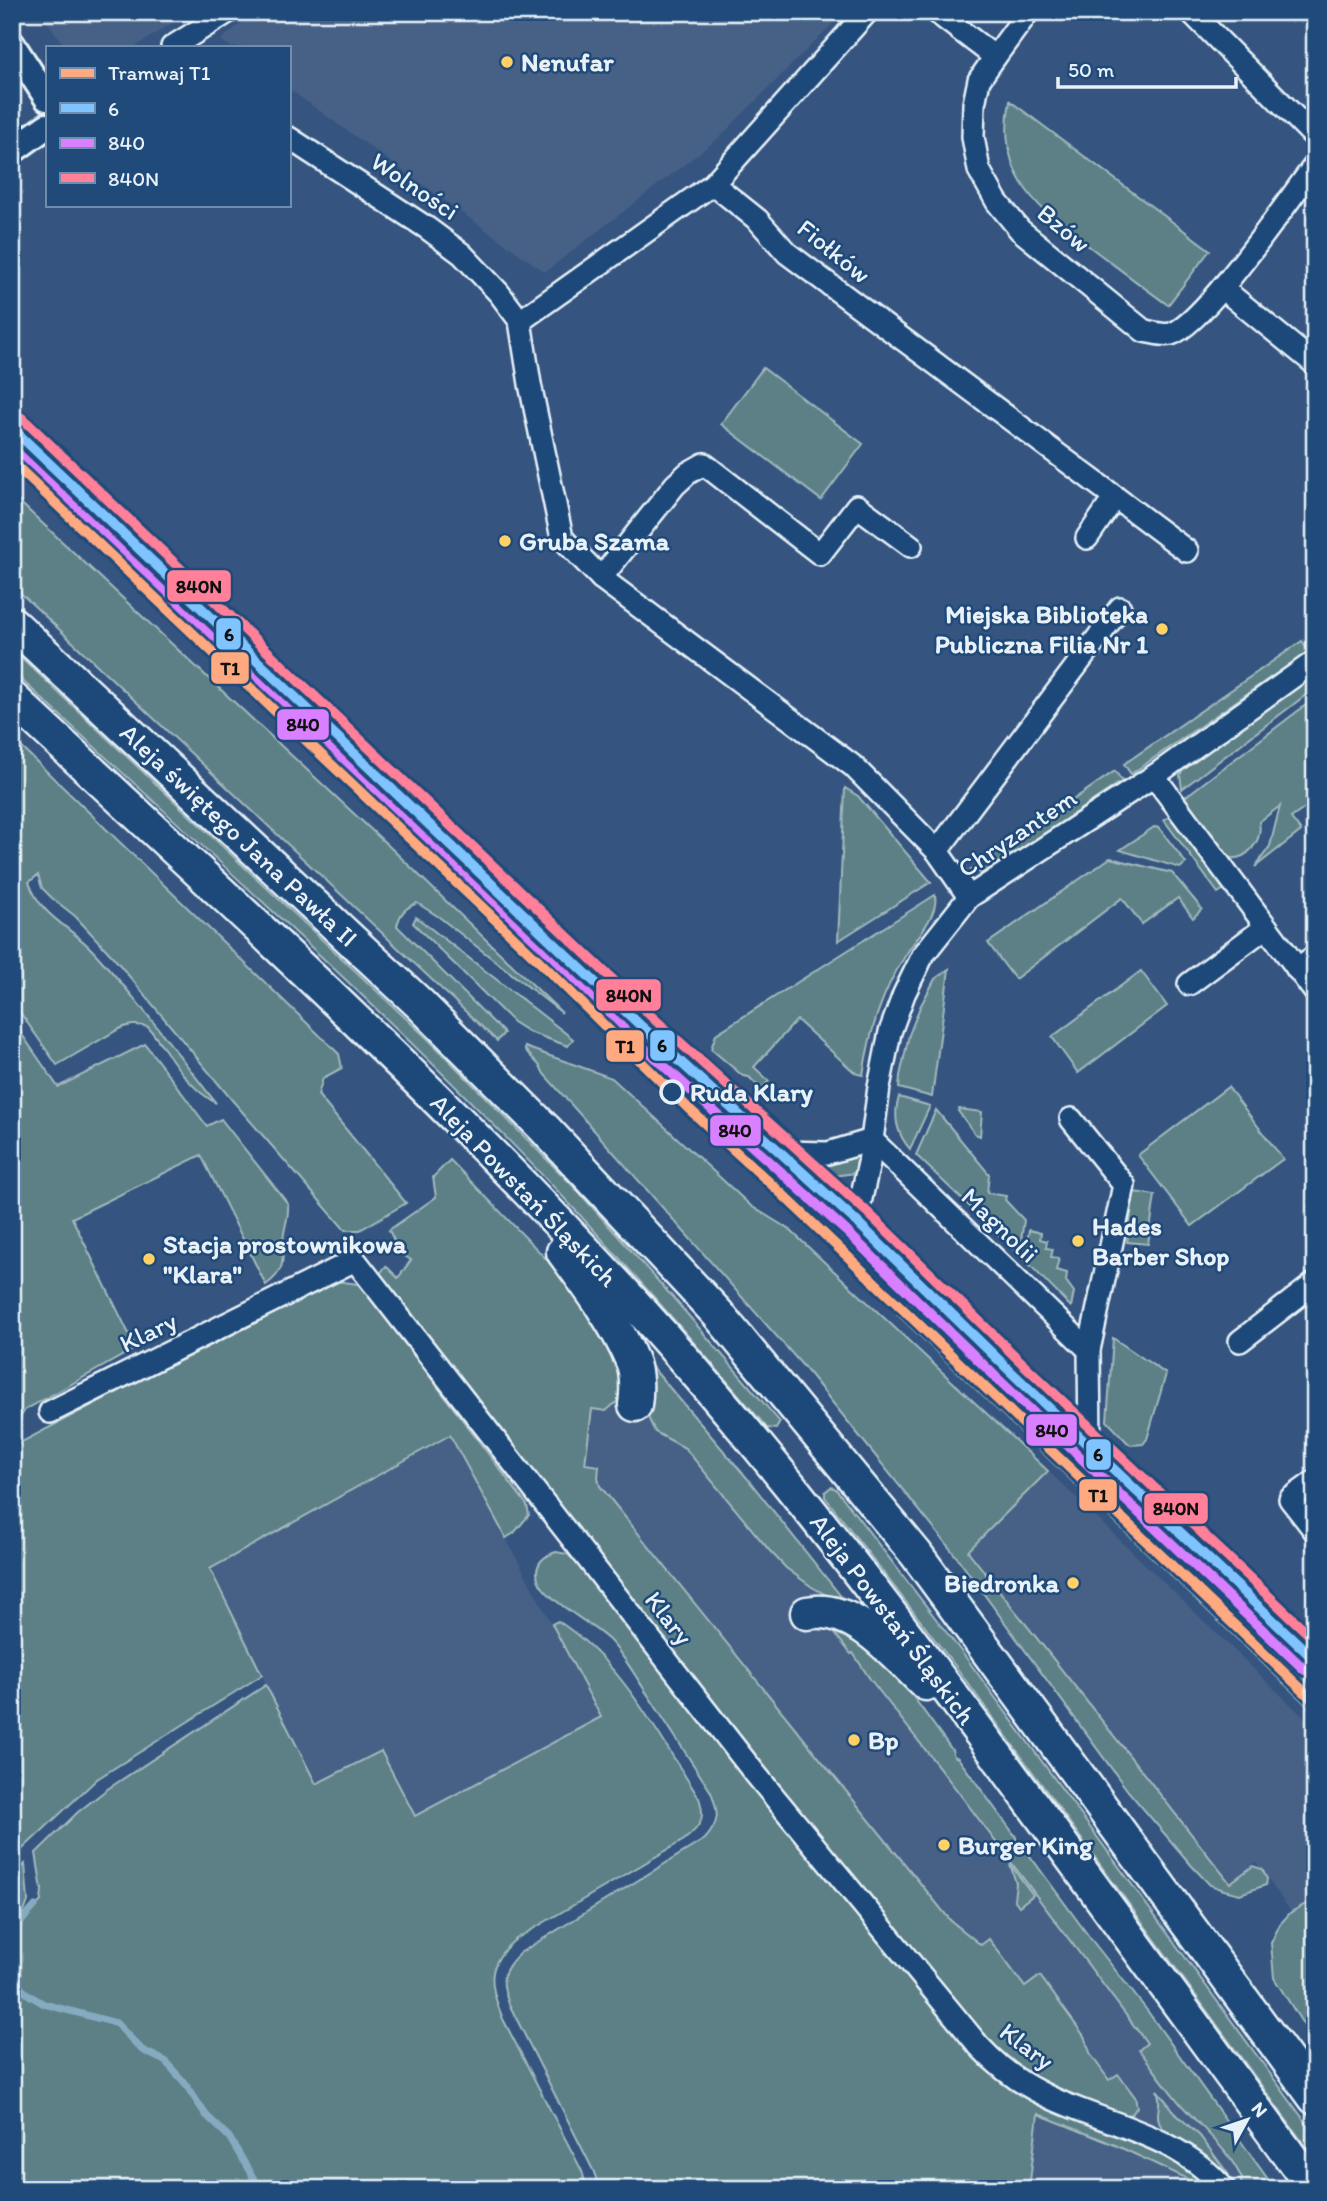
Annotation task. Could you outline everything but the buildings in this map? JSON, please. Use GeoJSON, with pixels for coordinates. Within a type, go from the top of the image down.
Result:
{"type":"FeatureCollection","features":[{"type":"Feature","properties":{"kind":"main road","name":"Aleja świętego Jana Pawła II"},"geometry":{"type":"LineString","coordinates":[[12,623],[464,1048]]}},
{"type":"Feature","properties":{"kind":"main road","name":"Aleja świętego Jana Pawła II"},"geometry":{"type":"LineString","coordinates":[[12,698],[425,1088]]}},
{"type":"Feature","properties":{"kind":"main road","name":"Aleja Powstań Śląskich"},"geometry":{"type":"LineString","coordinates":[[464,1048],[545,1129],[718,1314],[899,1534],[1315,2098]]}},
{"type":"Feature","properties":{"kind":"main road","name":"Aleja Powstań Śląskich"},"geometry":{"type":"LineString","coordinates":[[425,1088],[635,1304],[765,1454],[892,1614],[1314,2189]]}},
{"type":"Feature","properties":{"kind":"main road"},"geometry":{"type":"LineString","coordinates":[[490,1152],[601,1304],[633,1363],[635,1405]]}},
{"type":"Feature","properties":{"kind":"main road"},"geometry":{"type":"LineString","coordinates":[[807,1613],[831,1612],[855,1622],[880,1641],[984,1738]]}},
{"type":"Feature","properties":{"kind":"street"},"geometry":{"type":"LineString","coordinates":[[174,46],[229,12]]}},
{"type":"Feature","properties":{"kind":"street"},"geometry":{"type":"LineString","coordinates":[[867,12],[713,184],[520,321],[530,384],[562,538],[601,578],[853,766],[937,851],[969,897]]}},
{"type":"Feature","properties":{"kind":"street"},"geometry":{"type":"LineString","coordinates":[[936,12],[995,57]]}},
{"type":"Feature","properties":{"kind":"street","name":"Bzów"},"geometry":{"type":"LineString","coordinates":[[1028,12],[979,80],[974,104],[973,137],[979,170],[997,202],[1020,230],[1144,331],[1168,335],[1188,326],[1222,288],[1315,165]]}},
{"type":"Feature","properties":{"kind":"street"},"geometry":{"type":"LineString","coordinates":[[1191,12],[1315,137]]}},
{"type":"Feature","properties":{"kind":"street"},"geometry":{"type":"LineString","coordinates":[[12,44],[46,96]]}},
{"type":"Feature","properties":{"kind":"street"},"geometry":{"type":"LineString","coordinates":[[15,148],[46,127]]}},
{"type":"Feature","properties":{"kind":"street","name":"Wolności"},"geometry":{"type":"LineString","coordinates":[[290,139],[462,254],[499,293],[520,321]]}},
{"type":"Feature","properties":{"kind":"street","name":"Fiołków"},"geometry":{"type":"LineString","coordinates":[[713,184],[758,220],[787,253],[1187,551]]}},
{"type":"Feature","properties":{"kind":"street"},"geometry":{"type":"LineString","coordinates":[[1222,288],[1315,364]]}},
{"type":"Feature","properties":{"kind":"street"},"geometry":{"type":"LineString","coordinates":[[12,428],[616,1003],[856,1221],[1315,1660]]}},
{"type":"Feature","properties":{"kind":"street"},"geometry":{"type":"LineString","coordinates":[[601,578],[675,485],[704,464],[820,554],[857,506],[911,546]]}},
{"type":"Feature","properties":{"kind":"street"},"geometry":{"type":"LineString","coordinates":[[1087,538],[1115,497]]}},
{"type":"Feature","properties":{"kind":"street"},"geometry":{"type":"LineString","coordinates":[[937,851],[1120,608]]}},
{"type":"Feature","properties":{"kind":"street","name":"Chryzantem"},"geometry":{"type":"LineString","coordinates":[[856,1221],[873,1140],[879,1087],[890,1032],[904,994],[923,955],[969,897],[1154,776],[1315,661]]}},
{"type":"Feature","properties":{"kind":"street"},"geometry":{"type":"LineString","coordinates":[[1154,776],[1315,992]]}},
{"type":"Feature","properties":{"kind":"street"},"geometry":{"type":"LineString","coordinates":[[1189,984],[1266,927]]}},
{"type":"Feature","properties":{"kind":"street"},"geometry":{"type":"LineString","coordinates":[[1297,969],[1315,956]]}},
{"type":"Feature","properties":{"kind":"street"},"geometry":{"type":"LineString","coordinates":[[1071,1119],[1124,1185],[1089,1350],[1090,1447]]}},
{"type":"Feature","properties":{"kind":"street"},"geometry":{"type":"LineString","coordinates":[[782,1152],[828,1153],[873,1140]]}},
{"type":"Feature","properties":{"kind":"street","name":"Magnolii"},"geometry":{"type":"LineString","coordinates":[[873,1140],[1089,1350]]}},
{"type":"Feature","properties":{"kind":"street","name":"Klary"},"geometry":{"type":"LineString","coordinates":[[50,1412],[355,1260],[776,1800],[986,2053],[1031,2088],[1179,2150],[1206,2168],[1224,2189]]}},
{"type":"Feature","properties":{"kind":"street"},"geometry":{"type":"LineString","coordinates":[[1240,1341],[1315,1283]]}},
{"type":"Feature","properties":{"kind":"street"},"geometry":{"type":"LineString","coordinates":[[1315,1481],[1290,1499],[1315,1531]]}},
{"type":"Feature","properties":{"kind":"shaded area"},"geometry":{"type":"Polygon","coordinates":[[[41,12],[189,12],[137,46],[64,46],[41,12]]]}},
{"type":"Feature","properties":{"kind":"shaded area"},"geometry":{"type":"Polygon","coordinates":[[[254,12],[844,12],[720,137],[545,272],[290,90],[290,46],[230,46],[221,40],[254,12]]]}},
{"type":"Feature","properties":{"kind":"shaded area"},"geometry":{"type":"Polygon","coordinates":[[[906,1305],[1315,1694],[1315,1710],[898,1313],[906,1305]]]}},
{"type":"Feature","properties":{"kind":"shaded area"},"geometry":{"type":"Polygon","coordinates":[[[613,1349],[676,1394],[780,1517],[851,1609],[954,1756],[1016,1837],[1016,1842],[1022,1845],[1146,2009],[1262,2170],[1238,2188],[1219,2167],[1183,2140],[1024,2070],[1000,2051],[974,2022],[807,1820],[554,1498],[613,1349]]]}},
{"type":"Feature","properties":{"kind":"shaded area"},"geometry":{"type":"Polygon","coordinates":[[[450,1434],[601,1716],[415,1816],[316,1785],[209,1570],[450,1434]]]}},
{"type":"Feature","properties":{"kind":"shaded area"},"geometry":{"type":"Polygon","coordinates":[[[1048,1471],[1315,1728],[1315,1899],[1291,1912],[1256,1862],[1230,1883],[968,1550],[1048,1471]]]}},
{"type":"Feature","properties":{"kind":"shaded area"},"geometry":{"type":"Polygon","coordinates":[[[1037,2114],[1115,2145],[1186,2178],[1196,2189],[1029,2189],[1037,2114]]]}},
{"type":"Feature","properties":{"kind":"green space"},"geometry":{"type":"Polygon","coordinates":[[[1010,101],[1210,250],[1168,305],[1056,221],[1026,189],[1015,171],[1009,151],[1007,128],[1010,101]]]}},
{"type":"Feature","properties":{"kind":"green space"},"geometry":{"type":"Polygon","coordinates":[[[763,368],[863,444],[821,500],[721,424],[763,368]]]}},
{"type":"Feature","properties":{"kind":"green space"},"geometry":{"type":"Polygon","coordinates":[[[12,495],[393,850],[562,1013],[439,917],[417,903],[409,907],[401,914],[397,926],[504,1033],[497,1041],[12,585],[12,495]]]}},
{"type":"Feature","properties":{"kind":"green space"},"geometry":{"type":"Polygon","coordinates":[[[1302,641],[1309,651],[1131,774],[1124,764],[1302,641]]]}},
{"type":"Feature","properties":{"kind":"green space"},"geometry":{"type":"Polygon","coordinates":[[[12,649],[429,1040],[575,1188],[780,1422],[776,1429],[767,1428],[590,1226],[498,1129],[362,995],[12,671],[12,649]]]}},
{"type":"Feature","properties":{"kind":"green space"},"geometry":{"type":"Polygon","coordinates":[[[1315,672],[1315,688],[1182,789],[1180,775],[1186,764],[1315,672]]]}},
{"type":"Feature","properties":{"kind":"green space"},"geometry":{"type":"Polygon","coordinates":[[[1315,698],[1315,801],[1291,818],[1301,831],[1255,867],[1270,846],[1280,806],[1259,822],[1259,836],[1247,853],[1228,858],[1185,797],[1315,698]]]}},
{"type":"Feature","properties":{"kind":"green space"},"geometry":{"type":"Polygon","coordinates":[[[12,738],[339,1054],[342,1068],[323,1078],[318,1095],[406,1203],[360,1230],[345,1230],[114,958],[75,916],[42,888],[38,875],[29,882],[41,904],[57,921],[85,943],[110,970],[216,1103],[195,1088],[148,1027],[144,1026],[130,1025],[119,1029],[57,1065],[12,1001],[12,738]]]}},
{"type":"Feature","properties":{"kind":"green space"},"geometry":{"type":"Polygon","coordinates":[[[1115,771],[1122,781],[991,870],[981,873],[971,870],[1115,771]]]}},
{"type":"Feature","properties":{"kind":"green space"},"geometry":{"type":"Polygon","coordinates":[[[845,788],[858,796],[931,882],[838,941],[845,788]]]}},
{"type":"Feature","properties":{"kind":"green space"},"geometry":{"type":"Polygon","coordinates":[[[1170,816],[1224,889],[1218,893],[1164,820],[1170,816]]]}},
{"type":"Feature","properties":{"kind":"green space"},"geometry":{"type":"Polygon","coordinates":[[[1154,827],[1159,828],[1186,863],[1180,868],[1120,850],[1154,827]]]}},
{"type":"Feature","properties":{"kind":"green space"},"geometry":{"type":"Polygon","coordinates":[[[1110,858],[1172,873],[1202,909],[1193,918],[1178,898],[1142,924],[1122,898],[1015,979],[988,943],[1110,858]]]}},
{"type":"Feature","properties":{"kind":"green space"},"geometry":{"type":"Polygon","coordinates":[[[935,895],[931,917],[898,967],[884,996],[869,1042],[863,1075],[853,1071],[797,1020],[754,1067],[769,1081],[761,1089],[711,1049],[716,1034],[935,895]]]}},
{"type":"Feature","properties":{"kind":"green space"},"geometry":{"type":"Polygon","coordinates":[[[416,917],[573,1039],[568,1046],[529,1032],[513,1022],[413,923],[416,917]]]}},
{"type":"Feature","properties":{"kind":"green space"},"geometry":{"type":"Polygon","coordinates":[[[949,969],[932,1097],[899,1088],[900,1076],[909,1035],[920,1007],[935,979],[949,969]]]}},
{"type":"Feature","properties":{"kind":"green space"},"geometry":{"type":"Polygon","coordinates":[[[1141,971],[1167,1006],[1078,1073],[1052,1037],[1141,971]]]}},
{"type":"Feature","properties":{"kind":"green space"},"geometry":{"type":"Polygon","coordinates":[[[12,1020],[58,1087],[145,1044],[207,1126],[221,1119],[288,1204],[288,1215],[281,1267],[274,1279],[266,1285],[201,1155],[72,1218],[136,1348],[25,1410],[19,1419],[12,1423],[12,1020]]]}},
{"type":"Feature","properties":{"kind":"green space"},"geometry":{"type":"Polygon","coordinates":[[[525,1047],[612,1078],[751,1206],[790,1230],[1048,1471],[968,1551],[1230,1883],[1253,1866],[1262,1869],[1267,1879],[1266,1885],[1240,1894],[1224,1890],[1210,1885],[1192,1866],[1128,1791],[956,1556],[804,1367],[544,1074],[525,1047]]]}},
{"type":"Feature","properties":{"kind":"green space"},"geometry":{"type":"Polygon","coordinates":[[[1228,1087],[1283,1159],[1192,1226],[1138,1155],[1228,1087]]]}},
{"type":"Feature","properties":{"kind":"green space"},"geometry":{"type":"Polygon","coordinates":[[[899,1097],[930,1106],[910,1149],[897,1124],[899,1097]]]}},
{"type":"Feature","properties":{"kind":"green space"},"geometry":{"type":"Polygon","coordinates":[[[959,1109],[982,1112],[980,1136],[975,1134],[959,1109]]]}},
{"type":"Feature","properties":{"kind":"green space"},"geometry":{"type":"Polygon","coordinates":[[[936,1110],[989,1174],[987,1193],[1006,1196],[1005,1200],[1024,1220],[1019,1254],[916,1155],[936,1110]]]}},
{"type":"Feature","properties":{"kind":"green space"},"geometry":{"type":"Polygon","coordinates":[[[858,1154],[855,1173],[833,1176],[817,1161],[858,1154]]]}},
{"type":"Feature","properties":{"kind":"green space"},"geometry":{"type":"Polygon","coordinates":[[[450,1160],[592,1306],[621,1362],[621,1398],[606,1411],[592,1409],[585,1464],[599,1466],[600,1486],[950,1920],[981,1945],[989,1939],[1025,1987],[1040,1976],[1084,2036],[1091,2055],[1109,2080],[1118,2074],[1135,2097],[1137,2107],[1132,2114],[1125,2115],[1038,2078],[1007,2057],[987,2038],[807,1820],[379,1275],[386,1266],[398,1278],[411,1260],[400,1253],[389,1230],[436,1197],[433,1177],[450,1160]]]}},
{"type":"Feature","properties":{"kind":"green space"},"geometry":{"type":"Polygon","coordinates":[[[1134,1192],[1155,1195],[1148,1244],[1127,1242],[1134,1192]]]}},
{"type":"Feature","properties":{"kind":"green space"},"geometry":{"type":"Polygon","coordinates":[[[1029,1230],[1041,1233],[1040,1239],[1047,1241],[1046,1248],[1053,1249],[1051,1257],[1059,1258],[1056,1270],[1067,1273],[1066,1281],[1074,1292],[1071,1307],[1024,1259],[1029,1230]]]}},
{"type":"Feature","properties":{"kind":"green space"},"geometry":{"type":"Polygon","coordinates":[[[336,1281],[358,1284],[367,1294],[527,1505],[529,1515],[514,1533],[506,1538],[450,1435],[210,1569],[262,1675],[97,1779],[12,1859],[12,1447],[321,1285],[336,1281]]]}},
{"type":"Feature","properties":{"kind":"green space"},"geometry":{"type":"Polygon","coordinates":[[[910,1300],[1315,1686],[1315,1694],[906,1305],[910,1300]]]}},
{"type":"Feature","properties":{"kind":"green space"},"geometry":{"type":"Polygon","coordinates":[[[897,1314],[1315,1710],[1315,1713],[897,1314]]]}},
{"type":"Feature","properties":{"kind":"green space"},"geometry":{"type":"Polygon","coordinates":[[[1113,1338],[1166,1374],[1147,1439],[1143,1444],[1131,1445],[1107,1421],[1113,1338]]]}},
{"type":"Feature","properties":{"kind":"green space"},"geometry":{"type":"Polygon","coordinates":[[[633,1345],[747,1478],[851,1609],[812,1587],[786,1568],[685,1448],[655,1432],[647,1415],[645,1385],[633,1345]]]}},
{"type":"Feature","properties":{"kind":"green space"},"geometry":{"type":"Polygon","coordinates":[[[831,1487],[836,1489],[967,1659],[1315,2135],[1315,2159],[956,1667],[825,1497],[825,1492],[831,1487]]]}},
{"type":"Feature","properties":{"kind":"green space"},"geometry":{"type":"Polygon","coordinates":[[[556,1552],[567,1554],[578,1563],[791,1834],[984,2067],[1012,2089],[1032,2100],[1125,2137],[1170,2159],[1210,2189],[1196,2189],[1186,2178],[1115,2145],[1038,2114],[1029,2189],[600,2189],[593,2170],[509,2004],[504,1988],[504,1976],[509,1965],[520,1953],[705,1839],[716,1822],[717,1812],[711,1792],[621,1654],[602,1634],[559,1603],[542,1587],[537,1569],[544,1558],[556,1552]]]}},
{"type":"Feature","properties":{"kind":"green space"},"geometry":{"type":"Polygon","coordinates":[[[558,1621],[602,1658],[638,1702],[699,1798],[702,1811],[698,1826],[684,1840],[516,1939],[499,1957],[495,1966],[493,1985],[503,2019],[582,2171],[587,2189],[12,2189],[12,1878],[25,1864],[28,1901],[20,1923],[41,1901],[42,1890],[36,1853],[78,1812],[106,1790],[266,1685],[316,1784],[381,1751],[415,1816],[601,1717],[552,1624],[558,1621]]]}},
{"type":"Feature","properties":{"kind":"green space"},"geometry":{"type":"Polygon","coordinates":[[[834,1625],[890,1665],[954,1756],[1016,1837],[1016,1842],[1022,1845],[1146,2009],[1275,2189],[1239,2189],[1242,2179],[1231,2160],[1174,2096],[1139,2050],[1147,2043],[853,1653],[851,1654],[829,1626],[834,1625]]]}},
{"type":"Feature","properties":{"kind":"green space"},"geometry":{"type":"Polygon","coordinates":[[[1010,1864],[1033,1895],[1019,1906],[1014,1899],[1016,1883],[1010,1864]]]}},
{"type":"Feature","properties":{"kind":"green space"},"geometry":{"type":"Polygon","coordinates":[[[1315,1899],[1315,2043],[1274,1978],[1271,1943],[1280,1924],[1291,1912],[1315,1899]]]}},
{"type":"Feature","properties":{"kind":"green space"},"geometry":{"type":"Polygon","coordinates":[[[1157,2090],[1178,2116],[1200,2136],[1228,2177],[1207,2157],[1162,2127],[1158,2118],[1157,2090]]]}},
{"type":"Feature","properties":{"kind":"waterway"},"geometry":{"type":"LineString","coordinates":[[12,1932],[35,1906]]}},
{"type":"Feature","properties":{"kind":"waterway"},"geometry":{"type":"LineString","coordinates":[[12,1981],[44,2004],[116,2023],[142,2050],[165,2061],[184,2082],[206,2115],[229,2137],[260,2189]]}},
{"type":"Feature","properties":{"kind":"tram line","name":"T1"},"geometry":{"type":"LineString","coordinates":[[12,462],[1315,1702]]}},
{"type":"Feature","properties":{"kind":"transit line","name":"840N"},"geometry":{"type":"LineString","coordinates":[[22,418],[652,1017],[866,1211],[1315,1640]]}},
{"type":"Feature","properties":{"kind":"transit line","name":"6"},"geometry":{"type":"LineString","coordinates":[[12,428],[642,1027],[856,1221],[1315,1660]]}},
{"type":"Feature","properties":{"kind":"transit line","name":"840"},"geometry":{"type":"LineString","coordinates":[[12,448],[632,1037],[846,1231],[1305,1670]]}},
{"type":"Feature","properties":{"kind":"place","name":"Nenufar"},"geometry":{"type":"Point","coordinates":[507,62]}},
{"type":"Feature","properties":{"kind":"place","name":"Gruba Szama"},"geometry":{"type":"Point","coordinates":[505,541]}},
{"type":"Feature","properties":{"kind":"place","name":"Miejska Biblioteka Publiczna Filia Nr 1"},"geometry":{"type":"Point","coordinates":[1162,629]}},
{"type":"Feature","properties":{"kind":"place","name":"Ruda Klary"},"geometry":{"type":"Point","coordinates":[672,1092]}},
{"type":"Feature","properties":{"kind":"place","name":"Hades Barber Shop"},"geometry":{"type":"Point","coordinates":[1078,1241]}},
{"type":"Feature","properties":{"kind":"place","name":"Stacja prostownikowa \"Klara\""},"geometry":{"type":"Point","coordinates":[149,1259]}},
{"type":"Feature","properties":{"kind":"place","name":"Biedronka"},"geometry":{"type":"Point","coordinates":[1073,1583]}},
{"type":"Feature","properties":{"kind":"place","name":"Bp"},"geometry":{"type":"Point","coordinates":[854,1740]}},
{"type":"Feature","properties":{"kind":"place","name":"Burger King"},"geometry":{"type":"Point","coordinates":[944,1845]}}]}
